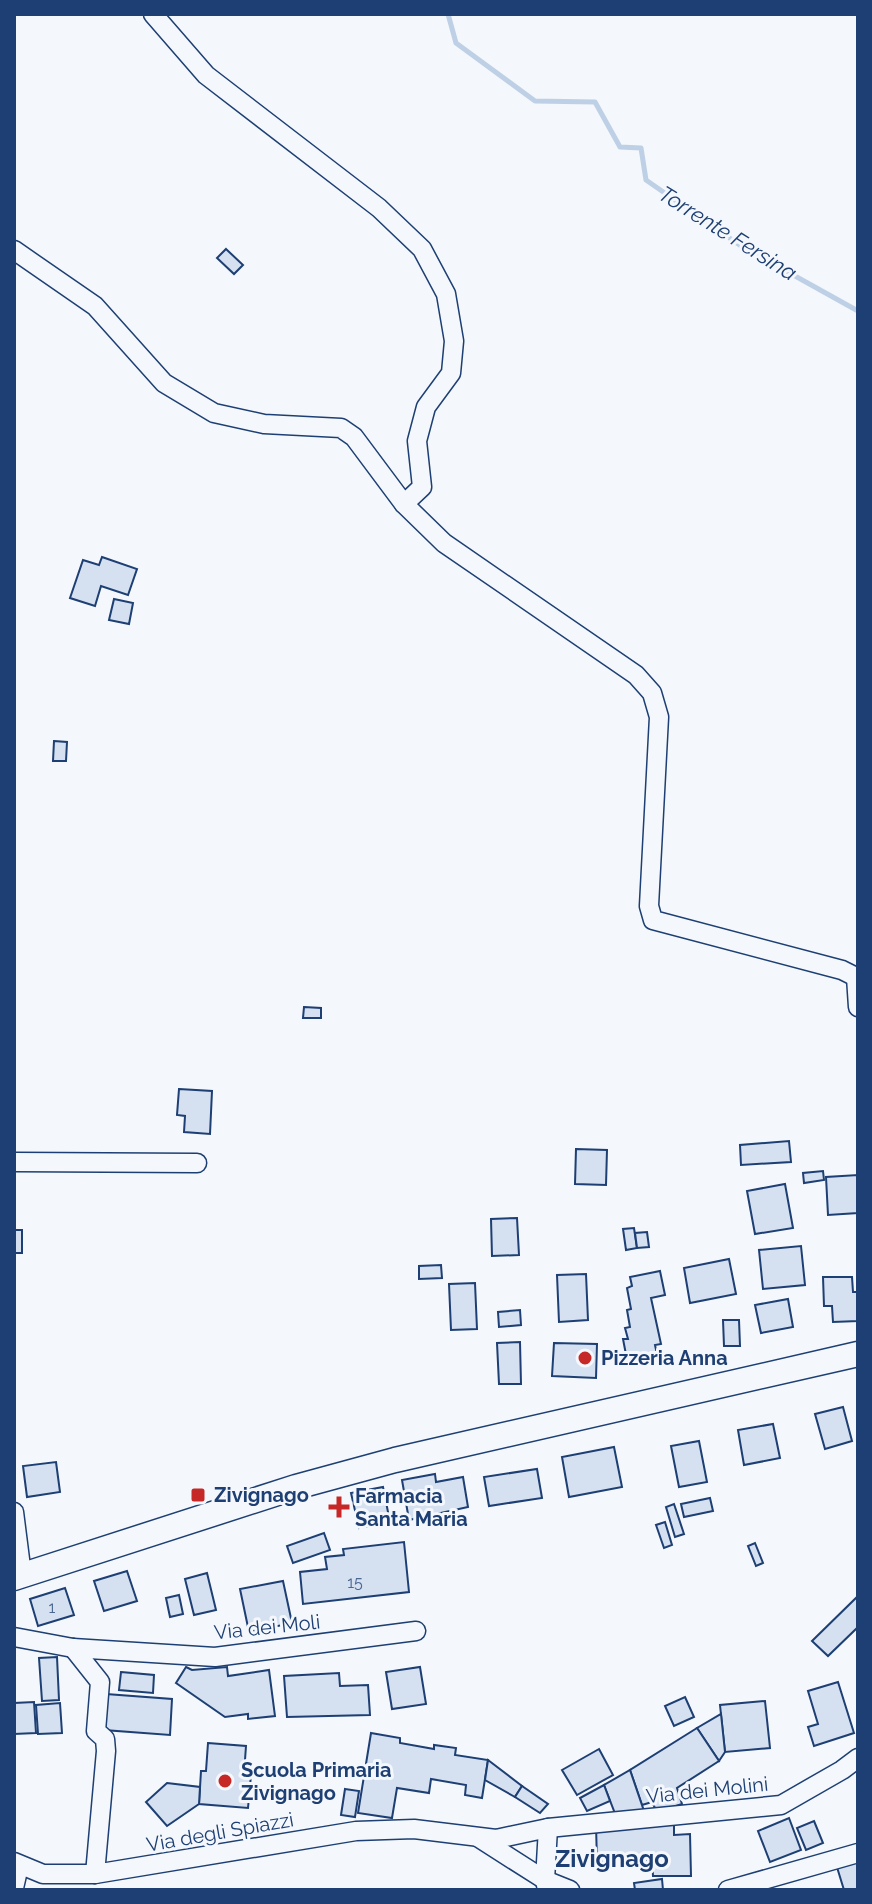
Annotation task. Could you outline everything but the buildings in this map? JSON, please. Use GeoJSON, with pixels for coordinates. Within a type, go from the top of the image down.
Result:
{"type":"FeatureCollection","features":[{"type":"Feature","properties":{"kind":"main road"},"geometry":{"type":"LineString","coordinates":[[18,1577],[296,1487],[395,1460],[858,1354]]}},
{"type":"Feature","properties":{"kind":"street"},"geometry":{"type":"LineString","coordinates":[[153,14],[206,75],[379,208],[422,249],[446,294],[454,341],[451,373],[426,407],[417,441],[422,487],[404,504]]}},
{"type":"Feature","properties":{"kind":"street"},"geometry":{"type":"LineString","coordinates":[[14,250],[95,306],[164,383],[214,413],[264,424],[341,428],[354,437],[404,504],[444,543],[636,675],[652,693],[659,717],[649,906],[653,920],[857,976],[858,1007]]}},
{"type":"Feature","properties":{"kind":"street"},"geometry":{"type":"LineString","coordinates":[[14,1162],[197,1163]]}},
{"type":"Feature","properties":{"kind":"street"},"geometry":{"type":"LineString","coordinates":[[14,1512],[18,1577]]}},
{"type":"Feature","properties":{"kind":"street","name":"Via dei Moli"},"geometry":{"type":"LineString","coordinates":[[14,1637],[73,1648],[215,1657],[416,1631]]}},
{"type":"Feature","properties":{"kind":"street"},"geometry":{"type":"LineString","coordinates":[[73,1648],[100,1682],[96,1731],[105,1739],[106,1751],[95,1874]]}},
{"type":"Feature","properties":{"kind":"street","name":"Via dei Molini"},"geometry":{"type":"LineString","coordinates":[[476,1837],[496,1839],[548,1828],[781,1805],[858,1758]]}},
{"type":"Feature","properties":{"kind":"street"},"geometry":{"type":"LineString","coordinates":[[546,1885],[548,1828]]}},
{"type":"Feature","properties":{"kind":"street","name":"Via degli Spiazzi"},"geometry":{"type":"LineString","coordinates":[[17,1864],[43,1874],[95,1874],[356,1831],[414,1829],[476,1837]]}},
{"type":"Feature","properties":{"kind":"street"},"geometry":{"type":"LineString","coordinates":[[476,1837],[546,1885],[570,1890]]}},
{"type":"Feature","properties":{"kind":"street"},"geometry":{"type":"LineString","coordinates":[[728,1890],[858,1853]]}},
{"type":"Feature","properties":{"kind":"street"},"geometry":{"type":"LineString","coordinates":[[14,1888],[17,1864]]}},
{"type":"Feature","properties":{"kind":"waterway","name":"Torrente Fersina"},"geometry":{"type":"LineString","coordinates":[[448,14],[456,43],[535,101],[595,102],[620,147],[641,148],[646,180],[741,246],[858,311]]}},
{"type":"Feature","properties":{"kind":"place","name":"Pizzeria Anna"},"geometry":{"type":"Point","coordinates":[585,1358]}},
{"type":"Feature","properties":{"kind":"place","name":"Zivignago"},"geometry":{"type":"Point","coordinates":[198,1495]}},
{"type":"Feature","properties":{"kind":"place","name":"Farmacia Santa Maria"},"geometry":{"type":"Point","coordinates":[339,1507]}},
{"type":"Feature","properties":{"kind":"place","name":"Scuola Primaria Zivignago"},"geometry":{"type":"Point","coordinates":[225,1781]}},
{"type":"Feature","properties":{"kind":"district","name":"Zivignago"},"geometry":{"type":"Point","coordinates":[612,1858]}}]}
